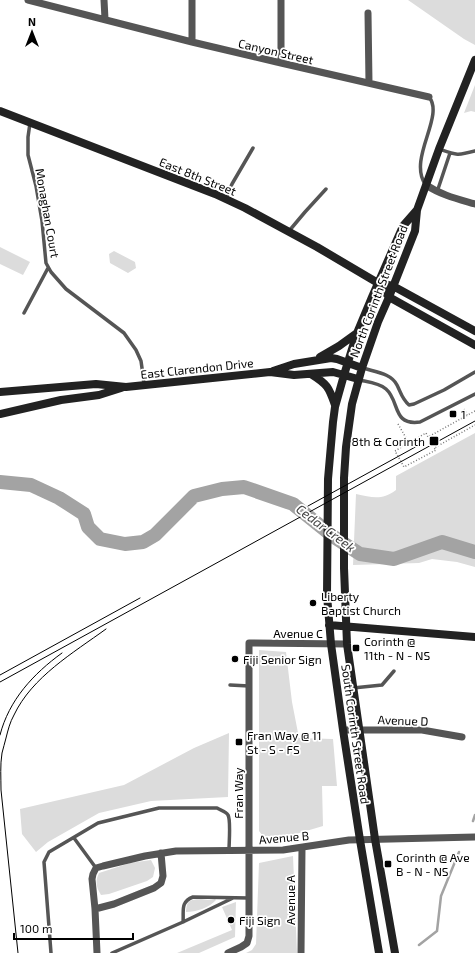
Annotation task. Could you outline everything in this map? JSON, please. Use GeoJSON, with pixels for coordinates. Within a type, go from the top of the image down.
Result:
{"type":"FeatureCollection","features":[{"type":"Feature","properties":{"kind":"main road","name":"North Corinth Street Road"},"geometry":{"type":"LineString","coordinates":[[358,380],[378,322],[415,231],[417,210],[439,149],[475,60]]}},
{"type":"Feature","properties":{"kind":"main road","name":"East 8th Street"},"geometry":{"type":"LineString","coordinates":[[2,111],[245,208],[317,247],[378,283],[393,286],[475,331]]}},
{"type":"Feature","properties":{"kind":"main road","name":"North Corinth Street Road"},"geometry":{"type":"LineString","coordinates":[[344,375],[357,333],[403,226],[417,210]]}},
{"type":"Feature","properties":{"kind":"main road","name":"East 8th Street"},"geometry":{"type":"LineString","coordinates":[[378,283],[389,298],[475,345]]}},
{"type":"Feature","properties":{"kind":"main road"},"geometry":{"type":"LineString","coordinates":[[311,362],[340,346],[357,333]]}},
{"type":"Feature","properties":{"kind":"main road","name":"East Clarendon Drive"},"geometry":{"type":"LineString","coordinates":[[0,414],[61,400],[99,395],[126,387],[270,372],[294,364],[331,358],[362,368]]}},
{"type":"Feature","properties":{"kind":"main road","name":"East Clarendon Drive"},"geometry":{"type":"LineString","coordinates":[[270,372],[294,375],[333,372],[358,380]]}},
{"type":"Feature","properties":{"kind":"main road"},"geometry":{"type":"LineString","coordinates":[[311,374],[326,385],[331,391],[335,406]]}},
{"type":"Feature","properties":{"kind":"main road","name":"South Corinth Street Road"},"geometry":{"type":"LineString","coordinates":[[344,375],[335,406],[328,479],[327,595],[331,644],[343,730],[379,953]]}},
{"type":"Feature","properties":{"kind":"main road","name":"South Corinth Street Road"},"geometry":{"type":"LineString","coordinates":[[358,380],[352,404],[346,447],[344,478],[344,568],[347,644],[375,839],[395,953]]}},
{"type":"Feature","properties":{"kind":"main road","name":"East Clarendon Drive"},"geometry":{"type":"LineString","coordinates":[[0,392],[96,384],[126,387]]}},
{"type":"Feature","properties":{"kind":"main road"},"geometry":{"type":"LineString","coordinates":[[330,624],[475,637]]}},
{"type":"Feature","properties":{"kind":"street","name":"Canyon Street"},"geometry":{"type":"LineString","coordinates":[[28,0],[192,42],[429,97]]}},
{"type":"Feature","properties":{"kind":"street"},"geometry":{"type":"LineString","coordinates":[[104,0],[104,19]]}},
{"type":"Feature","properties":{"kind":"street"},"geometry":{"type":"LineString","coordinates":[[192,0],[192,42]]}},
{"type":"Feature","properties":{"kind":"street"},"geometry":{"type":"LineString","coordinates":[[281,0],[281,63]]}},
{"type":"Feature","properties":{"kind":"street"},"geometry":{"type":"LineString","coordinates":[[368,13],[369,83]]}},
{"type":"Feature","properties":{"kind":"street"},"geometry":{"type":"LineString","coordinates":[[426,185],[437,192],[455,199],[475,204]]}},
{"type":"Feature","properties":{"kind":"street","name":"Avenue C"},"geometry":{"type":"LineString","coordinates":[[249,644],[347,644]]}},
{"type":"Feature","properties":{"kind":"street","name":"Fran Way"},"geometry":{"type":"LineString","coordinates":[[228,953],[246,943],[249,936],[249,644]]}},
{"type":"Feature","properties":{"kind":"street","name":"Avenue D"},"geometry":{"type":"LineString","coordinates":[[343,730],[422,730],[462,737]]}},
{"type":"Feature","properties":{"kind":"street","name":"Avenue B"},"geometry":{"type":"LineString","coordinates":[[96,868],[176,851],[283,850],[348,840],[475,837]]}},
{"type":"Feature","properties":{"kind":"street","name":"Avenue A"},"geometry":{"type":"LineString","coordinates":[[301,953],[302,848]]}},
{"type":"Feature","properties":{"kind":"street"},"geometry":{"type":"LineString","coordinates":[[95,909],[114,904],[154,888],[163,876],[161,853]]}},
{"type":"Feature","properties":{"kind":"street"},"geometry":{"type":"LineString","coordinates":[[96,868],[92,880],[97,953]]}},
{"type":"Feature","properties":{"kind":"lane","name":"Canyon Street"},"geometry":{"type":"LineString","coordinates":[[426,185],[421,174],[421,166],[434,106],[429,97]]}},
{"type":"Feature","properties":{"kind":"lane","name":"Monaghan Court"},"geometry":{"type":"LineString","coordinates":[[30,123],[28,155],[36,186],[42,221],[46,263],[48,268],[66,289],[124,333],[136,350],[141,362],[144,385]]}},
{"type":"Feature","properties":{"kind":"lane"},"geometry":{"type":"LineString","coordinates":[[225,199],[253,148]]}},
{"type":"Feature","properties":{"kind":"lane"},"geometry":{"type":"LineString","coordinates":[[439,149],[455,154],[475,151]]}},
{"type":"Feature","properties":{"kind":"lane"},"geometry":{"type":"LineString","coordinates":[[437,192],[450,153]]}},
{"type":"Feature","properties":{"kind":"lane"},"geometry":{"type":"LineString","coordinates":[[289,232],[326,189]]}},
{"type":"Feature","properties":{"kind":"lane"},"geometry":{"type":"LineString","coordinates":[[24,313],[48,268]]}},
{"type":"Feature","properties":{"kind":"lane"},"geometry":{"type":"LineString","coordinates":[[362,368],[383,374],[393,380],[396,383],[404,401],[409,405],[444,390],[475,372]]}},
{"type":"Feature","properties":{"kind":"lane"},"geometry":{"type":"LineString","coordinates":[[358,380],[377,384],[386,389],[392,397],[398,414],[405,420],[413,423],[420,422],[475,394]]}},
{"type":"Feature","properties":{"kind":"lane"},"geometry":{"type":"LineString","coordinates":[[353,688],[382,684],[394,671]]}},
{"type":"Feature","properties":{"kind":"lane"},"geometry":{"type":"LineString","coordinates":[[230,686],[249,686]]}},
{"type":"Feature","properties":{"kind":"lane"},"geometry":{"type":"LineString","coordinates":[[51,953],[44,862],[48,852],[98,823],[159,808],[217,808],[228,815],[229,851]]}},
{"type":"Feature","properties":{"kind":"lane"},"geometry":{"type":"LineString","coordinates":[[74,838],[96,868]]}},
{"type":"Feature","properties":{"kind":"lane"},"geometry":{"type":"LineString","coordinates":[[184,922],[184,904],[193,898],[249,898]]}},
{"type":"Feature","properties":{"kind":"lane"},"geometry":{"type":"LineString","coordinates":[[112,953],[184,922],[233,898]]}},
{"type":"Feature","properties":{"kind":"path"},"geometry":{"type":"LineString","coordinates":[[464,409],[468,415]]}},
{"type":"Feature","properties":{"kind":"path"},"geometry":{"type":"LineString","coordinates":[[475,411],[428,437],[426,433],[395,451],[404,467],[436,450],[434,448],[474,425],[475,428]]}},
{"type":"Feature","properties":{"kind":"path"},"geometry":{"type":"LineString","coordinates":[[398,424],[409,443]]}},
{"type":"Feature","properties":{"kind":"shaded area"},"geometry":{"type":"Polygon","coordinates":[[[408,0],[475,0],[475,45],[464,39],[408,0]]]}},
{"type":"Feature","properties":{"kind":"shaded area"},"geometry":{"type":"Polygon","coordinates":[[[475,85],[475,112],[471,111],[464,113],[475,85]]]}},
{"type":"Feature","properties":{"kind":"shaded area"},"geometry":{"type":"Polygon","coordinates":[[[0,247],[30,262],[23,275],[0,264],[0,247]]]}},
{"type":"Feature","properties":{"kind":"shaded area"},"geometry":{"type":"Polygon","coordinates":[[[114,251],[135,262],[136,268],[128,273],[110,263],[109,254],[114,251]]]}},
{"type":"Feature","properties":{"kind":"shaded area"},"geometry":{"type":"Polygon","coordinates":[[[475,433],[475,567],[457,562],[432,559],[419,563],[353,565],[356,494],[376,497],[386,496],[396,490],[396,476],[475,433]]]}},
{"type":"Feature","properties":{"kind":"shaded area"},"geometry":{"type":"Polygon","coordinates":[[[259,650],[286,652],[292,702],[299,738],[333,739],[337,786],[322,786],[323,826],[286,837],[263,836],[259,831],[259,650]]]}},
{"type":"Feature","properties":{"kind":"shaded area"},"geometry":{"type":"Polygon","coordinates":[[[229,733],[228,797],[151,801],[99,813],[48,842],[36,852],[22,834],[20,809],[124,785],[194,748],[229,733]]]}},
{"type":"Feature","properties":{"kind":"shaded area"},"geometry":{"type":"Polygon","coordinates":[[[293,856],[297,953],[246,953],[252,950],[256,944],[259,863],[293,856]]]}},
{"type":"Feature","properties":{"kind":"shaded area"},"geometry":{"type":"Polygon","coordinates":[[[151,860],[155,868],[153,877],[147,881],[109,894],[101,895],[97,884],[99,873],[130,863],[151,860]]]}},
{"type":"Feature","properties":{"kind":"shaded area"},"geometry":{"type":"Polygon","coordinates":[[[201,899],[216,900],[202,909],[186,912],[189,901],[201,899]]]}},
{"type":"Feature","properties":{"kind":"shaded area"},"geometry":{"type":"Polygon","coordinates":[[[236,902],[235,937],[199,953],[177,953],[232,930],[222,907],[236,902]]]}},
{"type":"Feature","properties":{"kind":"waterway","name":"Cedar Creek"},"geometry":{"type":"LineString","coordinates":[[0,482],[31,485],[59,498],[84,514],[88,527],[100,539],[125,544],[143,542],[155,535],[194,496],[222,489],[244,487],[293,504],[334,537],[360,554],[394,559],[442,542],[475,552]]}},
{"type":"Feature","properties":{"kind":"waterway"},"geometry":{"type":"LineString","coordinates":[[473,821],[475,815]]}},
{"type":"Feature","properties":{"kind":"waterway"},"geometry":{"type":"LineString","coordinates":[[419,945],[437,931],[441,896],[459,852]]}},
{"type":"Feature","properties":{"kind":"tram line"},"geometry":{"type":"LineString","coordinates":[[0,682],[475,421]]}},
{"type":"Feature","properties":{"kind":"tram line"},"geometry":{"type":"LineString","coordinates":[[308,506],[419,445]]}},
{"type":"Feature","properties":{"kind":"tram line"},"geometry":{"type":"LineString","coordinates":[[0,675],[140,598]]}},
{"type":"Feature","properties":{"kind":"tram line"},"geometry":{"type":"LineString","coordinates":[[18,953],[1,790],[2,751],[10,723],[22,701],[31,689],[54,667],[106,629]]}},
{"type":"Feature","properties":{"kind":"tram line"},"geometry":{"type":"LineString","coordinates":[[0,735],[9,710],[16,699],[32,679],[62,653]]}},
{"type":"Feature","properties":{"kind":"place","name":"1"},"geometry":{"type":"Point","coordinates":[453,414]}},
{"type":"Feature","properties":{"kind":"place","name":"8th & Corinth"},"geometry":{"type":"Point","coordinates":[434,441]}},
{"type":"Feature","properties":{"kind":"place","name":"Liberty Baptist Church"},"geometry":{"type":"Point","coordinates":[313,603]}},
{"type":"Feature","properties":{"kind":"place","name":"Corinth @ 11th - N - NS"},"geometry":{"type":"Point","coordinates":[356,648]}},
{"type":"Feature","properties":{"kind":"place","name":"Fiji Senior Sign"},"geometry":{"type":"Point","coordinates":[235,659]}},
{"type":"Feature","properties":{"kind":"place","name":"Fran Way @ 11 St - S - FS"},"geometry":{"type":"Point","coordinates":[239,742]}},
{"type":"Feature","properties":{"kind":"place","name":"Corinth @ Ave B - N - NS"},"geometry":{"type":"Point","coordinates":[388,864]}},
{"type":"Feature","properties":{"kind":"place","name":"Fiji Sign"},"geometry":{"type":"Point","coordinates":[231,920]}}]}
